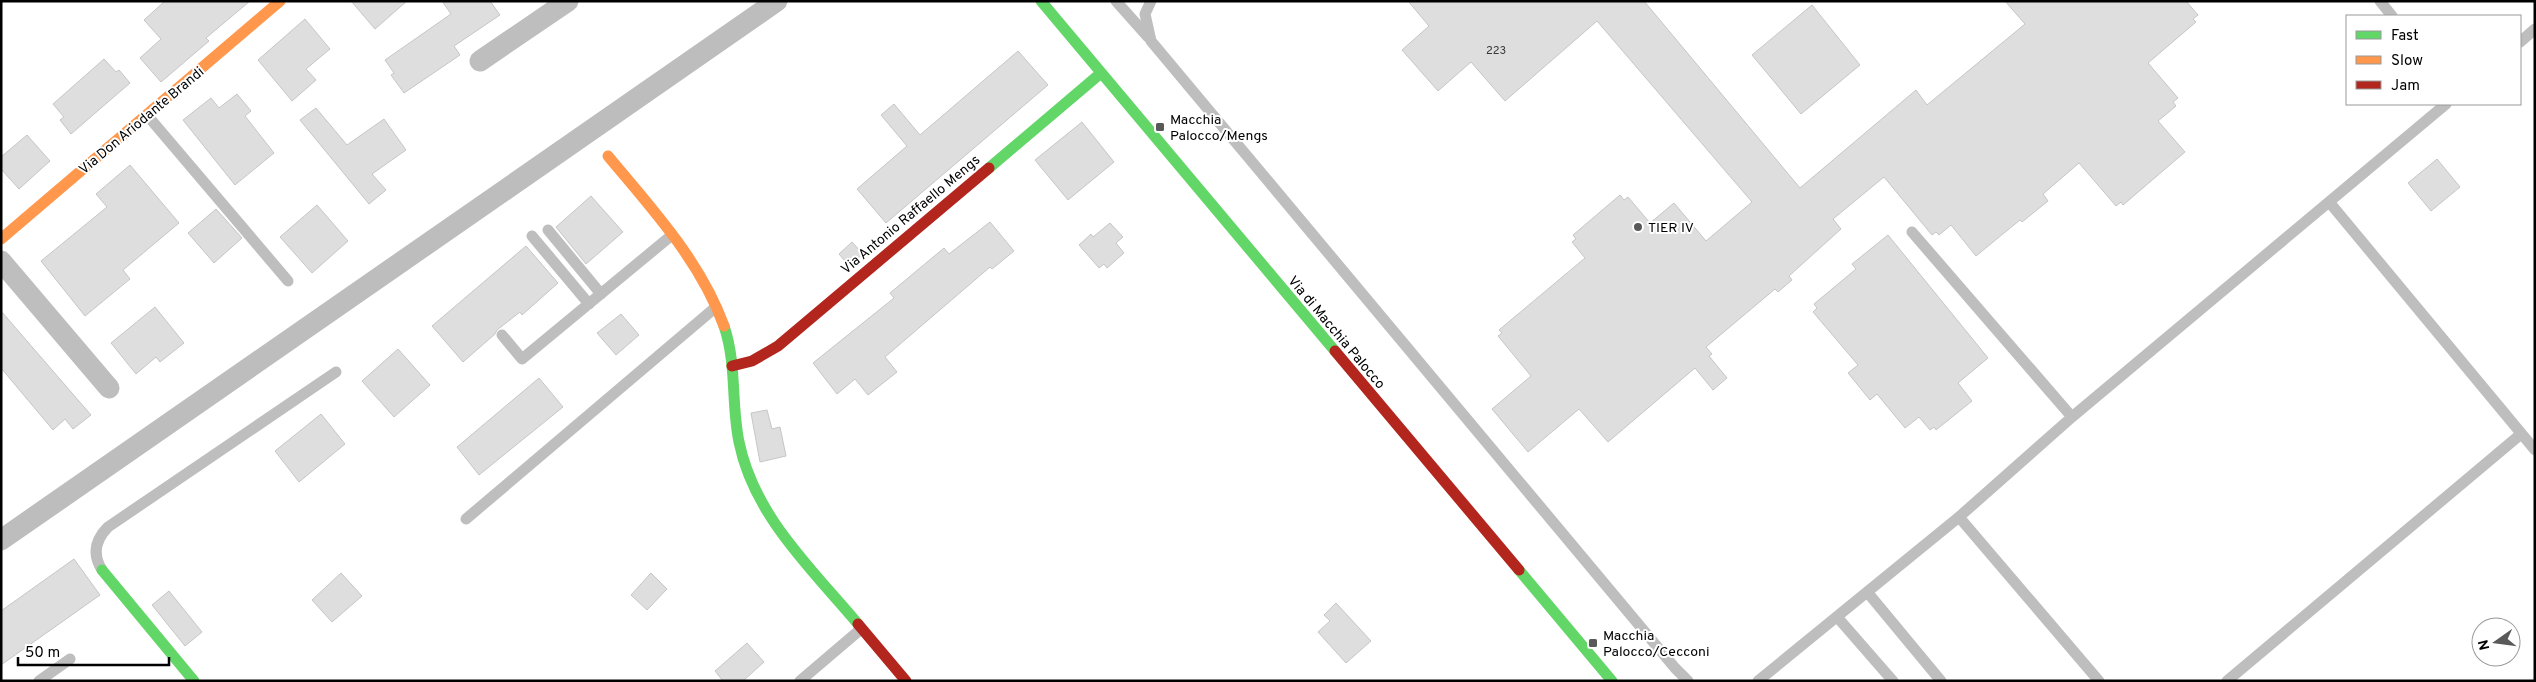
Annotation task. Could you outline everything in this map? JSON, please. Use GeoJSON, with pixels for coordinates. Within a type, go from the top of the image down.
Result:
{"type":"FeatureCollection","features":[{"type":"Feature","properties":{"kind":"street","name":"Via Don Ariodante Brandi"},"geometry":{"type":"LineString","coordinates":[[1,239],[280,1]]}},
{"type":"Feature","properties":{"kind":"street"},"geometry":{"type":"LineString","coordinates":[[480,61],[568,1]]}},
{"type":"Feature","properties":{"kind":"street","name":"Via di Macchia Palocco"},"geometry":{"type":"LineString","coordinates":[[1041,1],[1612,681]]}},
{"type":"Feature","properties":{"kind":"street","name":"Via Antonio Raffaello Mengs"},"geometry":{"type":"LineString","coordinates":[[732,366],[752,361],[778,346],[1101,73]]}},
{"type":"Feature","properties":{"kind":"street"},"geometry":{"type":"LineString","coordinates":[[608,156],[696,267],[716,307],[726,334],[732,366],[738,440],[745,468],[756,496],[774,524],[906,681]]}},
{"type":"Feature","properties":{"kind":"street"},"geometry":{"type":"LineString","coordinates":[[1,261],[109,388]]}},
{"type":"Feature","properties":{"kind":"street"},"geometry":{"type":"LineString","coordinates":[[102,570],[194,681]]}},
{"type":"Feature","properties":{"kind":"lane"},"geometry":{"type":"LineString","coordinates":[[1116,1],[1675,668],[1688,681]]}},
{"type":"Feature","properties":{"kind":"lane"},"geometry":{"type":"LineString","coordinates":[[1151,1],[1145,14],[1151,41]]}},
{"type":"Feature","properties":{"kind":"lane"},"geometry":{"type":"LineString","coordinates":[[2380,1],[2391,15]]}},
{"type":"Feature","properties":{"kind":"lane"},"geometry":{"type":"LineString","coordinates":[[2521,41],[2535,30]]}},
{"type":"Feature","properties":{"kind":"lane"},"geometry":{"type":"LineString","coordinates":[[1758,681],[1959,518],[2072,417],[2445,105]]}},
{"type":"Feature","properties":{"kind":"lane"},"geometry":{"type":"LineString","coordinates":[[147,115],[288,281]]}},
{"type":"Feature","properties":{"kind":"lane"},"geometry":{"type":"LineString","coordinates":[[2330,203],[2535,450]]}},
{"type":"Feature","properties":{"kind":"lane"},"geometry":{"type":"LineString","coordinates":[[548,230],[601,294]]}},
{"type":"Feature","properties":{"kind":"lane"},"geometry":{"type":"LineString","coordinates":[[1912,232],[2072,417]]}},
{"type":"Feature","properties":{"kind":"lane"},"geometry":{"type":"LineString","coordinates":[[502,335],[522,359],[672,235]]}},
{"type":"Feature","properties":{"kind":"lane"},"geometry":{"type":"LineString","coordinates":[[532,236],[590,304]]}},
{"type":"Feature","properties":{"kind":"lane"},"geometry":{"type":"LineString","coordinates":[[466,519],[716,307]]}},
{"type":"Feature","properties":{"kind":"lane"},"geometry":{"type":"LineString","coordinates":[[102,570],[96,560],[96,542],[108,527],[336,372]]}},
{"type":"Feature","properties":{"kind":"lane"},"geometry":{"type":"LineString","coordinates":[[2227,681],[2521,434]]}},
{"type":"Feature","properties":{"kind":"lane"},"geometry":{"type":"LineString","coordinates":[[1959,518],[2099,681]]}},
{"type":"Feature","properties":{"kind":"lane"},"geometry":{"type":"LineString","coordinates":[[1868,593],[1941,681]]}},
{"type":"Feature","properties":{"kind":"lane"},"geometry":{"type":"LineString","coordinates":[[1838,618],[1893,681]]}},
{"type":"Feature","properties":{"kind":"lane"},"geometry":{"type":"LineString","coordinates":[[800,681],[861,629]]}},
{"type":"Feature","properties":{"kind":"lane"},"geometry":{"type":"LineString","coordinates":[[39,681],[70,659]]}},
{"type":"Feature","properties":{"kind":"building"},"geometry":{"type":"Polygon","coordinates":[[[165,1],[250,1],[206,38],[209,41],[161,82],[140,58],[161,39],[144,20],[165,1]]]}},
{"type":"Feature","properties":{"kind":"building"},"geometry":{"type":"Polygon","coordinates":[[[351,1],[407,1],[375,29],[351,1]]]}},
{"type":"Feature","properties":{"kind":"building"},"geometry":{"type":"Polygon","coordinates":[[[442,1],[490,1],[500,15],[454,46],[460,55],[404,93],[391,75],[394,73],[385,60],[451,14],[442,1]]]}},
{"type":"Feature","properties":{"kind":"building","name":"TIER IV"},"geometry":{"type":"Polygon","coordinates":[[[1408,1],[1644,1],[1800,188],[1916,90],[1927,105],[2025,24],[2005,1],[2186,1],[2198,15],[2193,19],[2196,22],[2148,63],[2178,98],[2173,102],[2176,106],[2158,121],[2185,152],[2123,205],[2121,202],[2116,206],[2079,163],[2043,194],[2048,201],[2022,222],[2020,220],[1976,256],[1951,225],[1939,235],[1936,232],[1932,235],[1884,177],[1833,219],[1841,229],[1789,276],[1792,280],[1778,292],[1775,289],[1706,347],[1712,354],[1709,356],[1727,378],[1713,390],[1695,368],[1608,442],[1579,409],[1528,452],[1492,409],[1531,376],[1498,336],[1502,333],[1499,330],[1585,258],[1572,242],[1576,239],[1573,235],[1620,195],[1624,200],[1628,197],[1650,223],[1674,203],[1706,241],[1752,202],[1597,21],[1505,101],[1471,62],[1438,91],[1402,50],[1429,26],[1408,1]]]}},
{"type":"Feature","properties":{"kind":"building"},"geometry":{"type":"Polygon","coordinates":[[[1812,5],[1860,65],[1801,114],[1752,55],[1812,5]]]}},
{"type":"Feature","properties":{"kind":"building"},"geometry":{"type":"Polygon","coordinates":[[[305,19],[330,49],[306,69],[316,80],[292,101],[258,60],[305,19]]]}},
{"type":"Feature","properties":{"kind":"building"},"geometry":{"type":"Polygon","coordinates":[[[1018,51],[1048,85],[886,223],[857,189],[907,146],[881,115],[894,104],[920,135],[1018,51]]]}},
{"type":"Feature","properties":{"kind":"building"},"geometry":{"type":"Polygon","coordinates":[[[104,59],[116,72],[119,70],[130,83],[71,134],[60,120],[64,117],[53,104],[104,59]]]}},
{"type":"Feature","properties":{"kind":"building"},"geometry":{"type":"Polygon","coordinates":[[[237,94],[251,111],[245,116],[274,153],[235,185],[183,120],[211,98],[219,108],[237,94]]]}},
{"type":"Feature","properties":{"kind":"building"},"geometry":{"type":"Polygon","coordinates":[[[316,108],[347,145],[384,119],[406,150],[372,174],[386,190],[369,204],[300,120],[316,108]]]}},
{"type":"Feature","properties":{"kind":"building"},"geometry":{"type":"Polygon","coordinates":[[[1082,122],[1114,162],[1068,200],[1035,160],[1082,122]]]}},
{"type":"Feature","properties":{"kind":"building"},"geometry":{"type":"Polygon","coordinates":[[[27,135],[50,161],[19,189],[1,169],[1,157],[27,135]]]}},
{"type":"Feature","properties":{"kind":"building"},"geometry":{"type":"Polygon","coordinates":[[[2437,159],[2460,187],[2431,211],[2408,183],[2437,159]]]}},
{"type":"Feature","properties":{"kind":"building"},"geometry":{"type":"Polygon","coordinates":[[[130,165],[179,223],[123,270],[130,279],[85,316],[41,261],[107,207],[96,194],[130,165]]]}},
{"type":"Feature","properties":{"kind":"building"},"geometry":{"type":"Polygon","coordinates":[[[591,196],[623,232],[586,264],[556,227],[591,196]]]}},
{"type":"Feature","properties":{"kind":"building"},"geometry":{"type":"Polygon","coordinates":[[[317,205],[348,241],[312,273],[280,237],[317,205]]]}},
{"type":"Feature","properties":{"kind":"building"},"geometry":{"type":"Polygon","coordinates":[[[216,209],[242,238],[214,263],[188,233],[216,209]]]}},
{"type":"Feature","properties":{"kind":"building"},"geometry":{"type":"Polygon","coordinates":[[[990,222],[1014,251],[992,269],[990,267],[885,357],[897,372],[868,395],[855,379],[837,394],[813,363],[894,298],[890,293],[944,248],[949,254],[990,222]]]}},
{"type":"Feature","properties":{"kind":"building"},"geometry":{"type":"Polygon","coordinates":[[[1110,223],[1123,237],[1116,243],[1124,253],[1107,268],[1104,264],[1099,268],[1079,245],[1091,234],[1093,237],[1110,223]]]}},
{"type":"Feature","properties":{"kind":"building"},"geometry":{"type":"Polygon","coordinates":[[[1888,235],[1988,358],[1958,383],[1972,401],[1936,430],[1934,427],[1930,430],[1919,417],[1905,428],[1877,394],[1870,400],[1848,373],[1858,365],[1813,312],[1817,308],[1814,304],[1856,269],[1852,264],[1888,235]]]}},
{"type":"Feature","properties":{"kind":"building"},"geometry":{"type":"Polygon","coordinates":[[[852,242],[863,254],[849,266],[839,254],[852,242]]]}},
{"type":"Feature","properties":{"kind":"building"},"geometry":{"type":"Polygon","coordinates":[[[526,246],[558,283],[522,315],[520,312],[497,330],[495,334],[463,362],[432,326],[526,246]]]}},
{"type":"Feature","properties":{"kind":"building"},"geometry":{"type":"Polygon","coordinates":[[[155,307],[184,343],[160,362],[156,357],[136,374],[111,343],[155,307]]]}},
{"type":"Feature","properties":{"kind":"building"},"geometry":{"type":"Polygon","coordinates":[[[1,311],[91,415],[73,429],[65,419],[53,430],[1,368],[1,311]]]}},
{"type":"Feature","properties":{"kind":"building"},"geometry":{"type":"Polygon","coordinates":[[[621,314],[639,335],[616,355],[597,333],[621,314]]]}},
{"type":"Feature","properties":{"kind":"building"},"geometry":{"type":"Polygon","coordinates":[[[398,349],[430,385],[394,417],[362,381],[398,349]]]}},
{"type":"Feature","properties":{"kind":"building"},"geometry":{"type":"Polygon","coordinates":[[[539,378],[563,407],[479,475],[457,447],[539,378]]]}},
{"type":"Feature","properties":{"kind":"building"},"geometry":{"type":"Polygon","coordinates":[[[767,410],[772,429],[780,427],[786,456],[760,462],[751,413],[767,410]]]}},
{"type":"Feature","properties":{"kind":"building"},"geometry":{"type":"Polygon","coordinates":[[[321,414],[345,444],[299,482],[275,451],[321,414]]]}},
{"type":"Feature","properties":{"kind":"building"},"geometry":{"type":"Polygon","coordinates":[[[74,559],[100,595],[1,665],[1,611],[74,559]]]}},
{"type":"Feature","properties":{"kind":"building"},"geometry":{"type":"Polygon","coordinates":[[[341,573],[362,596],[332,622],[312,600],[341,573]]]}},
{"type":"Feature","properties":{"kind":"building"},"geometry":{"type":"Polygon","coordinates":[[[651,573],[667,589],[647,610],[631,595],[651,573]]]}},
{"type":"Feature","properties":{"kind":"building"},"geometry":{"type":"Polygon","coordinates":[[[169,591],[202,632],[185,646],[152,605],[169,591]]]}},
{"type":"Feature","properties":{"kind":"building"},"geometry":{"type":"Polygon","coordinates":[[[1336,603],[1371,641],[1346,663],[1318,632],[1330,621],[1324,615],[1336,603]]]}},
{"type":"Feature","properties":{"kind":"building"},"geometry":{"type":"Polygon","coordinates":[[[747,643],[764,662],[743,681],[723,681],[715,671],[747,643]]]}},
{"type":"Feature","properties":{"kind":"waterway"},"geometry":{"type":"LineString","coordinates":[[1,540],[777,1]]}},
{"type":"Feature","properties":{"kind":"traffic: fast"},"geometry":{"type":"LineString","coordinates":[[1041,1],[1335,351]]}},
{"type":"Feature","properties":{"kind":"traffic: fast"},"geometry":{"type":"LineString","coordinates":[[989,168],[1101,73]]}},
{"type":"Feature","properties":{"kind":"traffic: fast"},"geometry":{"type":"LineString","coordinates":[[724,326],[731,355],[739,442],[757,494],[771,518],[804,562],[858,624]]}},
{"type":"Feature","properties":{"kind":"traffic: fast"},"geometry":{"type":"LineString","coordinates":[[102,570],[194,681]]}},
{"type":"Feature","properties":{"kind":"traffic: fast"},"geometry":{"type":"LineString","coordinates":[[1519,570],[1612,681]]}},
{"type":"Feature","properties":{"kind":"traffic: slow"},"geometry":{"type":"LineString","coordinates":[[1,239],[280,1]]}},
{"type":"Feature","properties":{"kind":"traffic: slow"},"geometry":{"type":"LineString","coordinates":[[608,156],[674,236],[702,279],[724,326]]}},
{"type":"Feature","properties":{"kind":"traffic: jam"},"geometry":{"type":"LineString","coordinates":[[732,366],[752,361],[778,346],[989,168]]}},
{"type":"Feature","properties":{"kind":"traffic: jam"},"geometry":{"type":"LineString","coordinates":[[1335,351],[1519,570]]}},
{"type":"Feature","properties":{"kind":"traffic: jam"},"geometry":{"type":"LineString","coordinates":[[858,624],[906,681]]}},
{"type":"Feature","properties":{"kind":"place","name":"Macchia Palocco/Mengs"},"geometry":{"type":"Point","coordinates":[1160,127]}},
{"type":"Feature","properties":{"kind":"place","name":"TIER IV"},"geometry":{"type":"Point","coordinates":[1638,227]}},
{"type":"Feature","properties":{"kind":"place","name":"Macchia Palocco/Cecconi"},"geometry":{"type":"Point","coordinates":[1593,643]}}]}
